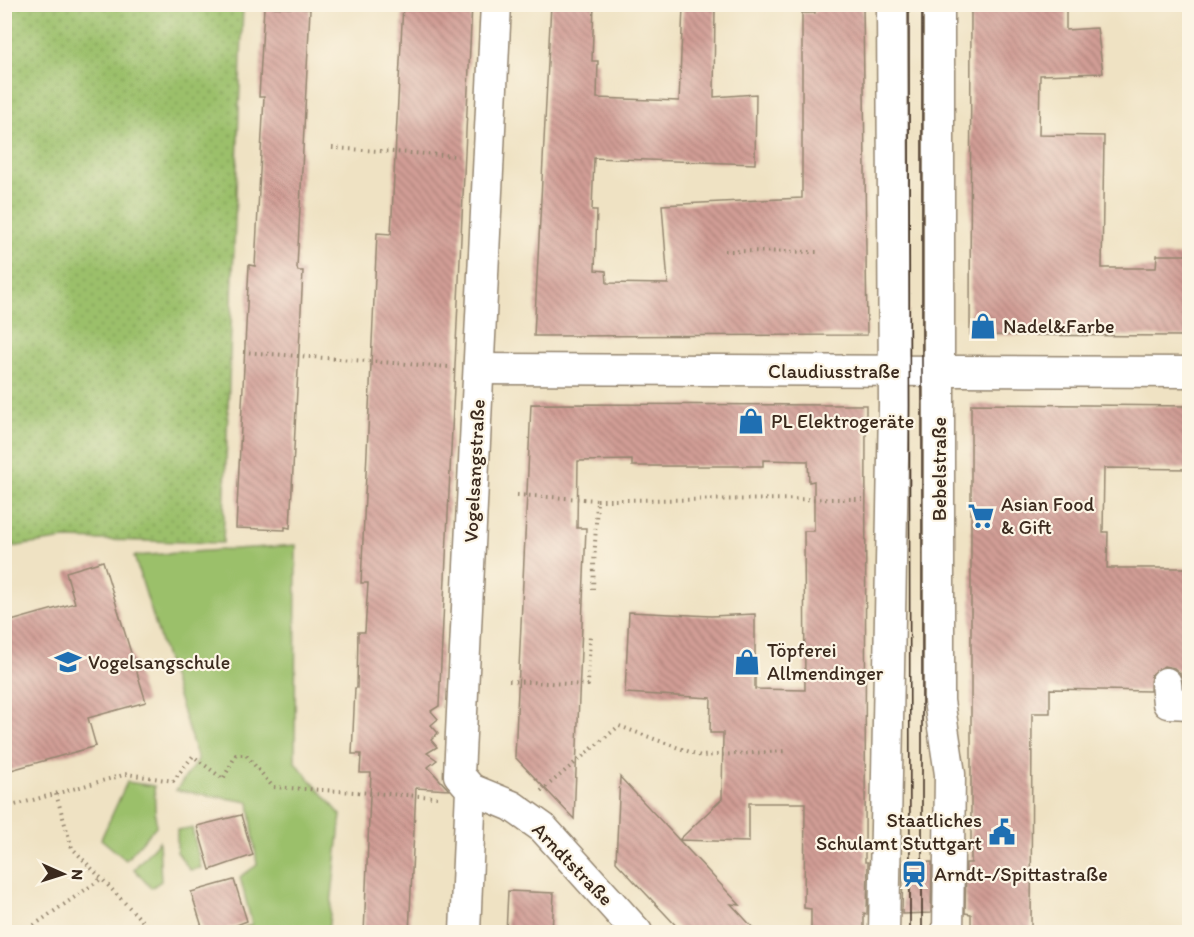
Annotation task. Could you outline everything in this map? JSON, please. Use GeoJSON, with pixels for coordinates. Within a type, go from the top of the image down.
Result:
{"type":"FeatureCollection","features":[{"type":"Feature","properties":{"kind":"street","name":"Vogelsangstraße"},"geometry":{"type":"LineString","coordinates":[[465,933],[471,789],[459,776],[496,4]]}},
{"type":"Feature","properties":{"kind":"street"},"geometry":{"type":"LineString","coordinates":[[884,933],[895,371],[892,4]]}},
{"type":"Feature","properties":{"kind":"street","name":"Bebelstraße"},"geometry":{"type":"LineString","coordinates":[[939,4],[939,701],[950,774],[948,933]]}},
{"type":"Feature","properties":{"kind":"street","name":"Claudiusstraße"},"geometry":{"type":"LineString","coordinates":[[479,369],[895,371],[940,369],[1190,372]]}},
{"type":"Feature","properties":{"kind":"street"},"geometry":{"type":"LineString","coordinates":[[1166,683],[1167,704],[1190,704]]}},
{"type":"Feature","properties":{"kind":"street","name":"Arndtstraße"},"geometry":{"type":"LineString","coordinates":[[471,789],[512,806],[543,828],[637,933]]}},
{"type":"Feature","properties":{"kind":"path"},"geometry":{"type":"LineString","coordinates":[[332,148],[489,158]]}},
{"type":"Feature","properties":{"kind":"path"},"geometry":{"type":"LineString","coordinates":[[725,251],[818,252]]}},
{"type":"Feature","properties":{"kind":"path"},"geometry":{"type":"LineString","coordinates":[[243,352],[479,369]]}},
{"type":"Feature","properties":{"kind":"path"},"geometry":{"type":"LineString","coordinates":[[517,495],[597,500],[874,499]]}},
{"type":"Feature","properties":{"kind":"path"},"geometry":{"type":"LineString","coordinates":[[593,589],[597,500]]}},
{"type":"Feature","properties":{"kind":"path"},"geometry":{"type":"LineString","coordinates":[[509,681],[588,685],[590,634]]}},
{"type":"Feature","properties":{"kind":"path"},"geometry":{"type":"LineString","coordinates":[[540,791],[619,726],[701,756],[786,752]]}},
{"type":"Feature","properties":{"kind":"path"},"geometry":{"type":"LineString","coordinates":[[4,808],[127,774],[173,781],[194,756],[223,779],[236,755],[246,755],[273,786],[434,797]]}},
{"type":"Feature","properties":{"kind":"path"},"geometry":{"type":"LineString","coordinates":[[56,794],[72,848],[150,929],[149,933]]}},
{"type":"Feature","properties":{"kind":"path"},"geometry":{"type":"LineString","coordinates":[[24,933],[101,879]]}},
{"type":"Feature","properties":{"kind":"green space"},"geometry":{"type":"Polygon","coordinates":[[[4,5],[243,5],[223,543],[65,539],[5,548],[4,5]]]}},
{"type":"Feature","properties":{"kind":"green space"},"geometry":{"type":"Polygon","coordinates":[[[296,545],[295,762],[341,815],[328,932],[234,932],[252,924],[240,877],[257,865],[249,802],[176,790],[198,760],[134,556],[296,545]]]}},
{"type":"Feature","properties":{"kind":"green space"},"geometry":{"type":"Polygon","coordinates":[[[127,782],[154,786],[156,826],[126,860],[101,839],[127,782]]]}},
{"type":"Feature","properties":{"kind":"green space"},"geometry":{"type":"Polygon","coordinates":[[[192,828],[201,868],[190,870],[177,852],[177,830],[192,828]]]}},
{"type":"Feature","properties":{"kind":"green space"},"geometry":{"type":"Polygon","coordinates":[[[159,841],[161,881],[151,888],[134,869],[159,841]]]}},
{"type":"Feature","properties":{"kind":"building"},"geometry":{"type":"Polygon","coordinates":[[[403,4],[472,4],[439,706],[431,711],[438,719],[431,725],[438,733],[431,740],[437,747],[427,753],[437,760],[428,767],[449,790],[416,788],[409,933],[364,933],[371,773],[360,773],[361,754],[352,754],[358,632],[365,632],[368,583],[361,583],[377,233],[391,234],[403,4]]]}},
{"type":"Feature","properties":{"kind":"building"},"geometry":{"type":"Polygon","coordinates":[[[551,4],[594,4],[592,61],[598,61],[597,98],[679,101],[683,7],[715,5],[714,97],[756,94],[755,164],[594,158],[592,210],[597,210],[595,270],[606,271],[607,283],[668,284],[662,205],[802,198],[802,13],[815,13],[815,4],[863,4],[867,335],[534,336],[551,4]]]}},
{"type":"Feature","properties":{"kind":"building"},"geometry":{"type":"Polygon","coordinates":[[[971,4],[1066,4],[1066,30],[1097,28],[1103,73],[1040,75],[1039,135],[1104,136],[1102,268],[1156,268],[1157,255],[1190,255],[1190,336],[970,335],[971,4]]]}},
{"type":"Feature","properties":{"kind":"building"},"geometry":{"type":"Polygon","coordinates":[[[264,7],[310,9],[297,268],[298,271],[303,271],[290,528],[285,527],[285,530],[236,528],[249,265],[255,266],[264,97],[259,97],[264,7]]]}},
{"type":"Feature","properties":{"kind":"building"},"geometry":{"type":"Polygon","coordinates":[[[531,404],[866,405],[865,862],[868,862],[867,914],[864,913],[864,933],[811,933],[811,909],[804,908],[805,803],[749,803],[749,842],[679,840],[722,799],[723,733],[710,733],[711,698],[625,693],[629,612],[711,616],[755,614],[755,689],[805,690],[804,531],[814,531],[814,481],[809,482],[808,461],[763,460],[763,466],[632,466],[632,460],[578,461],[577,528],[586,528],[574,819],[515,757],[531,404]]]}},
{"type":"Feature","properties":{"kind":"building"},"geometry":{"type":"Polygon","coordinates":[[[971,404],[1190,406],[1190,469],[1104,468],[1103,532],[1108,532],[1107,568],[1190,568],[1190,687],[1184,686],[1180,673],[1174,668],[1164,666],[1151,675],[1150,691],[1050,689],[1050,713],[1032,713],[1031,933],[971,933],[971,914],[965,913],[966,863],[971,863],[971,404]]]}},
{"type":"Feature","properties":{"kind":"building","name":"Vogelsangschule"},"geometry":{"type":"Polygon","coordinates":[[[103,561],[146,702],[88,718],[96,746],[4,772],[4,623],[75,603],[66,572],[103,561]]]}},
{"type":"Feature","properties":{"kind":"building"},"geometry":{"type":"Polygon","coordinates":[[[620,777],[740,905],[731,904],[758,933],[683,933],[616,862],[620,777]]]}},
{"type":"Feature","properties":{"kind":"building"},"geometry":{"type":"Polygon","coordinates":[[[241,815],[253,855],[210,870],[197,826],[241,815]]]}},
{"type":"Feature","properties":{"kind":"building"},"geometry":{"type":"Polygon","coordinates":[[[932,862],[931,913],[902,914],[903,863],[932,862]]]}},
{"type":"Feature","properties":{"kind":"building"},"geometry":{"type":"Polygon","coordinates":[[[234,880],[247,921],[216,933],[204,933],[191,892],[234,880]]]}},
{"type":"Feature","properties":{"kind":"building"},"geometry":{"type":"Polygon","coordinates":[[[508,891],[554,893],[552,933],[506,933],[508,891]]]}},
{"type":"Feature","properties":{"kind":"tram line"},"geometry":{"type":"LineString","coordinates":[[909,4],[910,932]]}},
{"type":"Feature","properties":{"kind":"tram line"},"geometry":{"type":"LineString","coordinates":[[922,4],[922,932]]}},
{"type":"Feature","properties":{"kind":"place","name":"Nadel&Farbe"},"geometry":{"type":"Point","coordinates":[983,326]}},
{"type":"Feature","properties":{"kind":"place","name":"PL Elektrogeräte"},"geometry":{"type":"Point","coordinates":[751,421]}},
{"type":"Feature","properties":{"kind":"place","name":"Asian Food & Gift"},"geometry":{"type":"Point","coordinates":[981,516]}},
{"type":"Feature","properties":{"kind":"place","name":"Vogelsangschule"},"geometry":{"type":"Point","coordinates":[68,662]}},
{"type":"Feature","properties":{"kind":"place","name":"Töpferei Allmendinger"},"geometry":{"type":"Point","coordinates":[747,662]}},
{"type":"Feature","properties":{"kind":"place","name":"Staatliches Schulamt Stuttgart"},"geometry":{"type":"Point","coordinates":[1002,832]}},
{"type":"Feature","properties":{"kind":"place","name":"Arndt-/Spittastraße"},"geometry":{"type":"Point","coordinates":[914,874]}}]}
